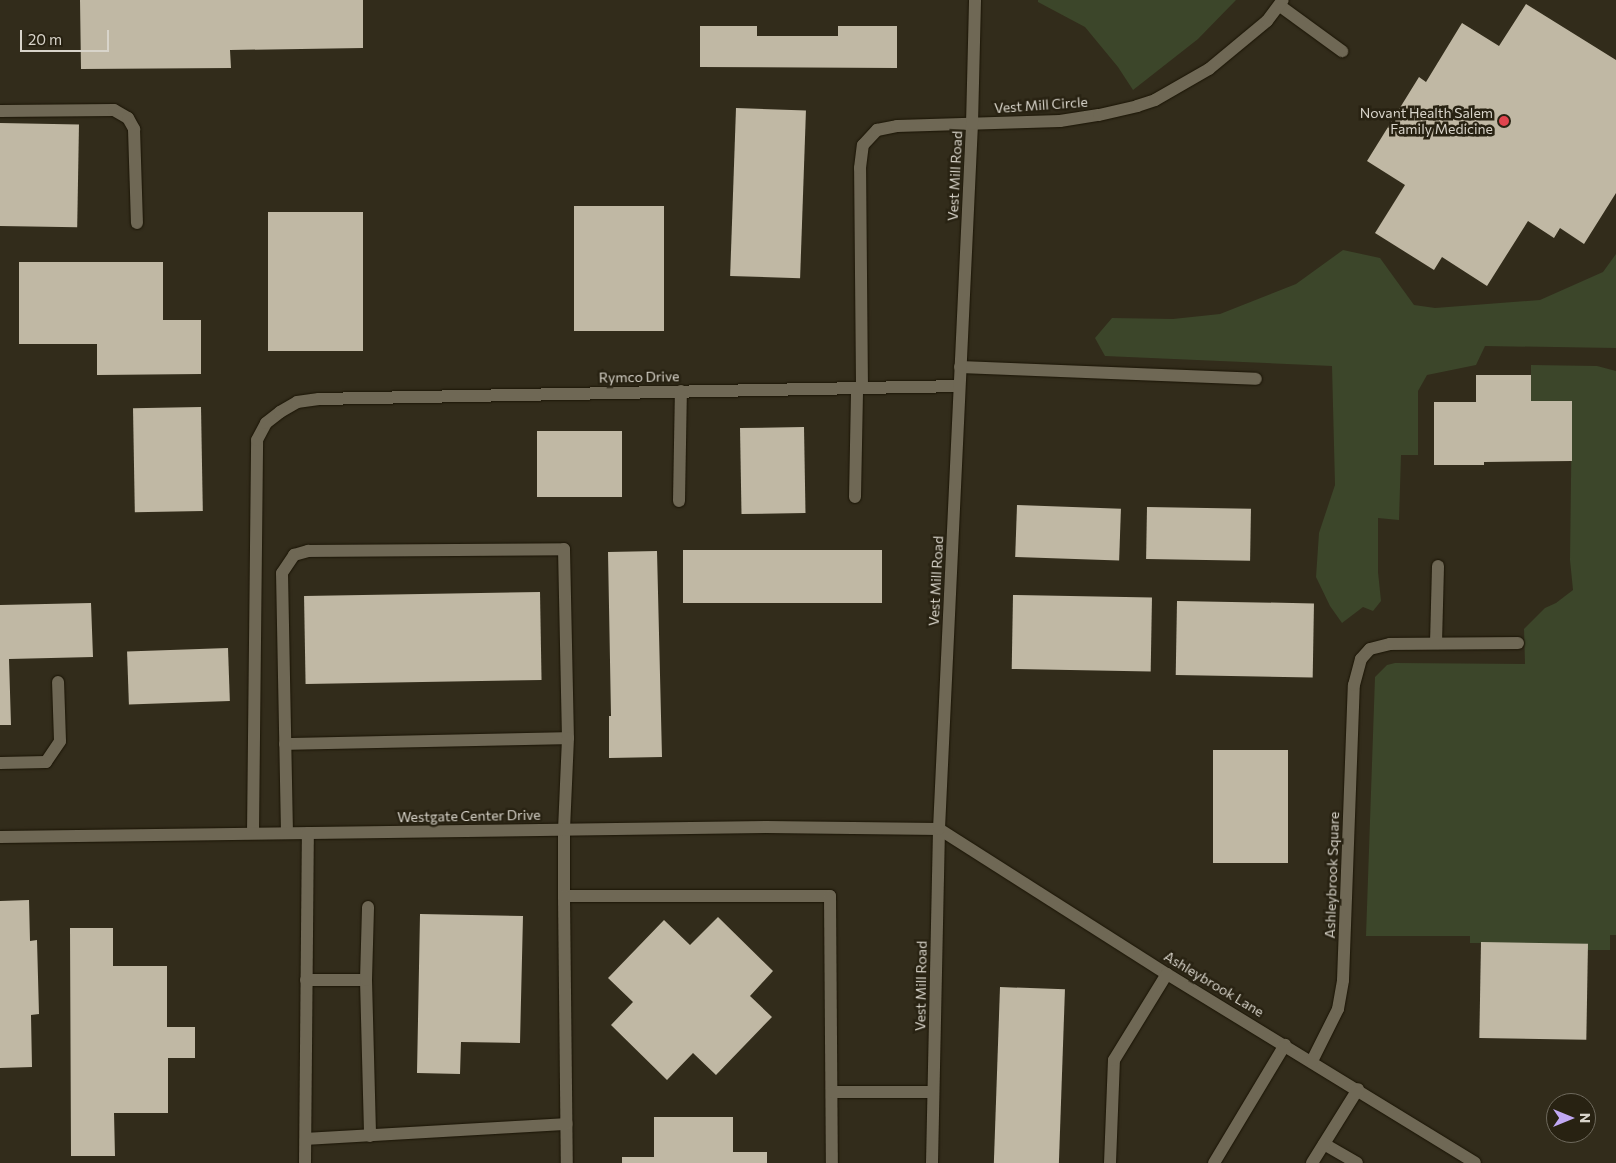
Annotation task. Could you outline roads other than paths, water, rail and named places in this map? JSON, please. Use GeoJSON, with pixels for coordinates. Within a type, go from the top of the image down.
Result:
{"type":"FeatureCollection","features":[{"type":"Feature","properties":{"kind":"street","name":"Vest Mill Road"},"geometry":{"type":"LineString","coordinates":[[932,1163],[939,829],[972,124],[975,0]]}},
{"type":"Feature","properties":{"kind":"street","name":"Vest Mill Circle"},"geometry":{"type":"LineString","coordinates":[[855,497],[859,388],[860,168],[863,145],[877,130],[897,126],[1080,119],[1118,111],[1155,100],[1209,69],[1267,21],[1282,3]]}},
{"type":"Feature","properties":{"kind":"street"},"geometry":{"type":"LineString","coordinates":[[1282,3],[1342,51]]}},
{"type":"Feature","properties":{"kind":"street"},"geometry":{"type":"LineString","coordinates":[[0,111],[114,110],[128,118],[134,129],[137,223]]}},
{"type":"Feature","properties":{"kind":"street"},"geometry":{"type":"LineString","coordinates":[[960,367],[1256,379]]}},
{"type":"Feature","properties":{"kind":"street","name":"Rymco Drive"},"geometry":{"type":"LineString","coordinates":[[253,833],[256,440],[266,424],[280,412],[297,402],[319,399],[959,386]]}},
{"type":"Feature","properties":{"kind":"street"},"geometry":{"type":"LineString","coordinates":[[679,502],[681,391]]}},
{"type":"Feature","properties":{"kind":"street"},"geometry":{"type":"LineString","coordinates":[[286,833],[282,573],[294,556],[308,552],[564,549],[568,738],[564,830],[567,1163]]}},
{"type":"Feature","properties":{"kind":"street"},"geometry":{"type":"LineString","coordinates":[[1436,643],[1438,566]]}},
{"type":"Feature","properties":{"kind":"street","name":"Ashleybrook Square"},"geometry":{"type":"LineString","coordinates":[[1312,1061],[1338,1009],[1344,980],[1354,685],[1361,659],[1370,649],[1390,644],[1518,643]]}},
{"type":"Feature","properties":{"kind":"street"},"geometry":{"type":"LineString","coordinates":[[0,763],[46,762],[60,741],[58,682]]}},
{"type":"Feature","properties":{"kind":"street"},"geometry":{"type":"LineString","coordinates":[[285,744],[568,738]]}},
{"type":"Feature","properties":{"kind":"street","name":"Westgate Center Drive"},"geometry":{"type":"LineString","coordinates":[[0,837],[766,827],[939,829]]}},
{"type":"Feature","properties":{"kind":"street","name":"Ashleybrook Lane"},"geometry":{"type":"LineString","coordinates":[[939,829],[1167,974],[1358,1089],[1475,1163]]}},
{"type":"Feature","properties":{"kind":"street"},"geometry":{"type":"LineString","coordinates":[[305,1163],[308,832]]}},
{"type":"Feature","properties":{"kind":"street"},"geometry":{"type":"LineString","coordinates":[[564,896],[830,896],[832,1163]]}},
{"type":"Feature","properties":{"kind":"street"},"geometry":{"type":"LineString","coordinates":[[368,907],[366,980],[370,1136]]}},
{"type":"Feature","properties":{"kind":"street"},"geometry":{"type":"LineString","coordinates":[[1110,1163],[1114,1060],[1167,974]]}},
{"type":"Feature","properties":{"kind":"street"},"geometry":{"type":"LineString","coordinates":[[306,980],[366,980]]}},
{"type":"Feature","properties":{"kind":"street"},"geometry":{"type":"LineString","coordinates":[[1214,1163],[1285,1045]]}},
{"type":"Feature","properties":{"kind":"street"},"geometry":{"type":"LineString","coordinates":[[1312,1163],[1358,1089]]}},
{"type":"Feature","properties":{"kind":"street"},"geometry":{"type":"LineString","coordinates":[[832,1092],[933,1092]]}},
{"type":"Feature","properties":{"kind":"street"},"geometry":{"type":"LineString","coordinates":[[306,1139],[567,1124]]}},
{"type":"Feature","properties":{"kind":"street"},"geometry":{"type":"LineString","coordinates":[[1324,1144],[1358,1163]]}},
{"type":"Feature","properties":{"kind":"place","name":"Novant Health Salem Family Medicine"},"geometry":{"type":"Point","coordinates":[1504,121]}}]}
